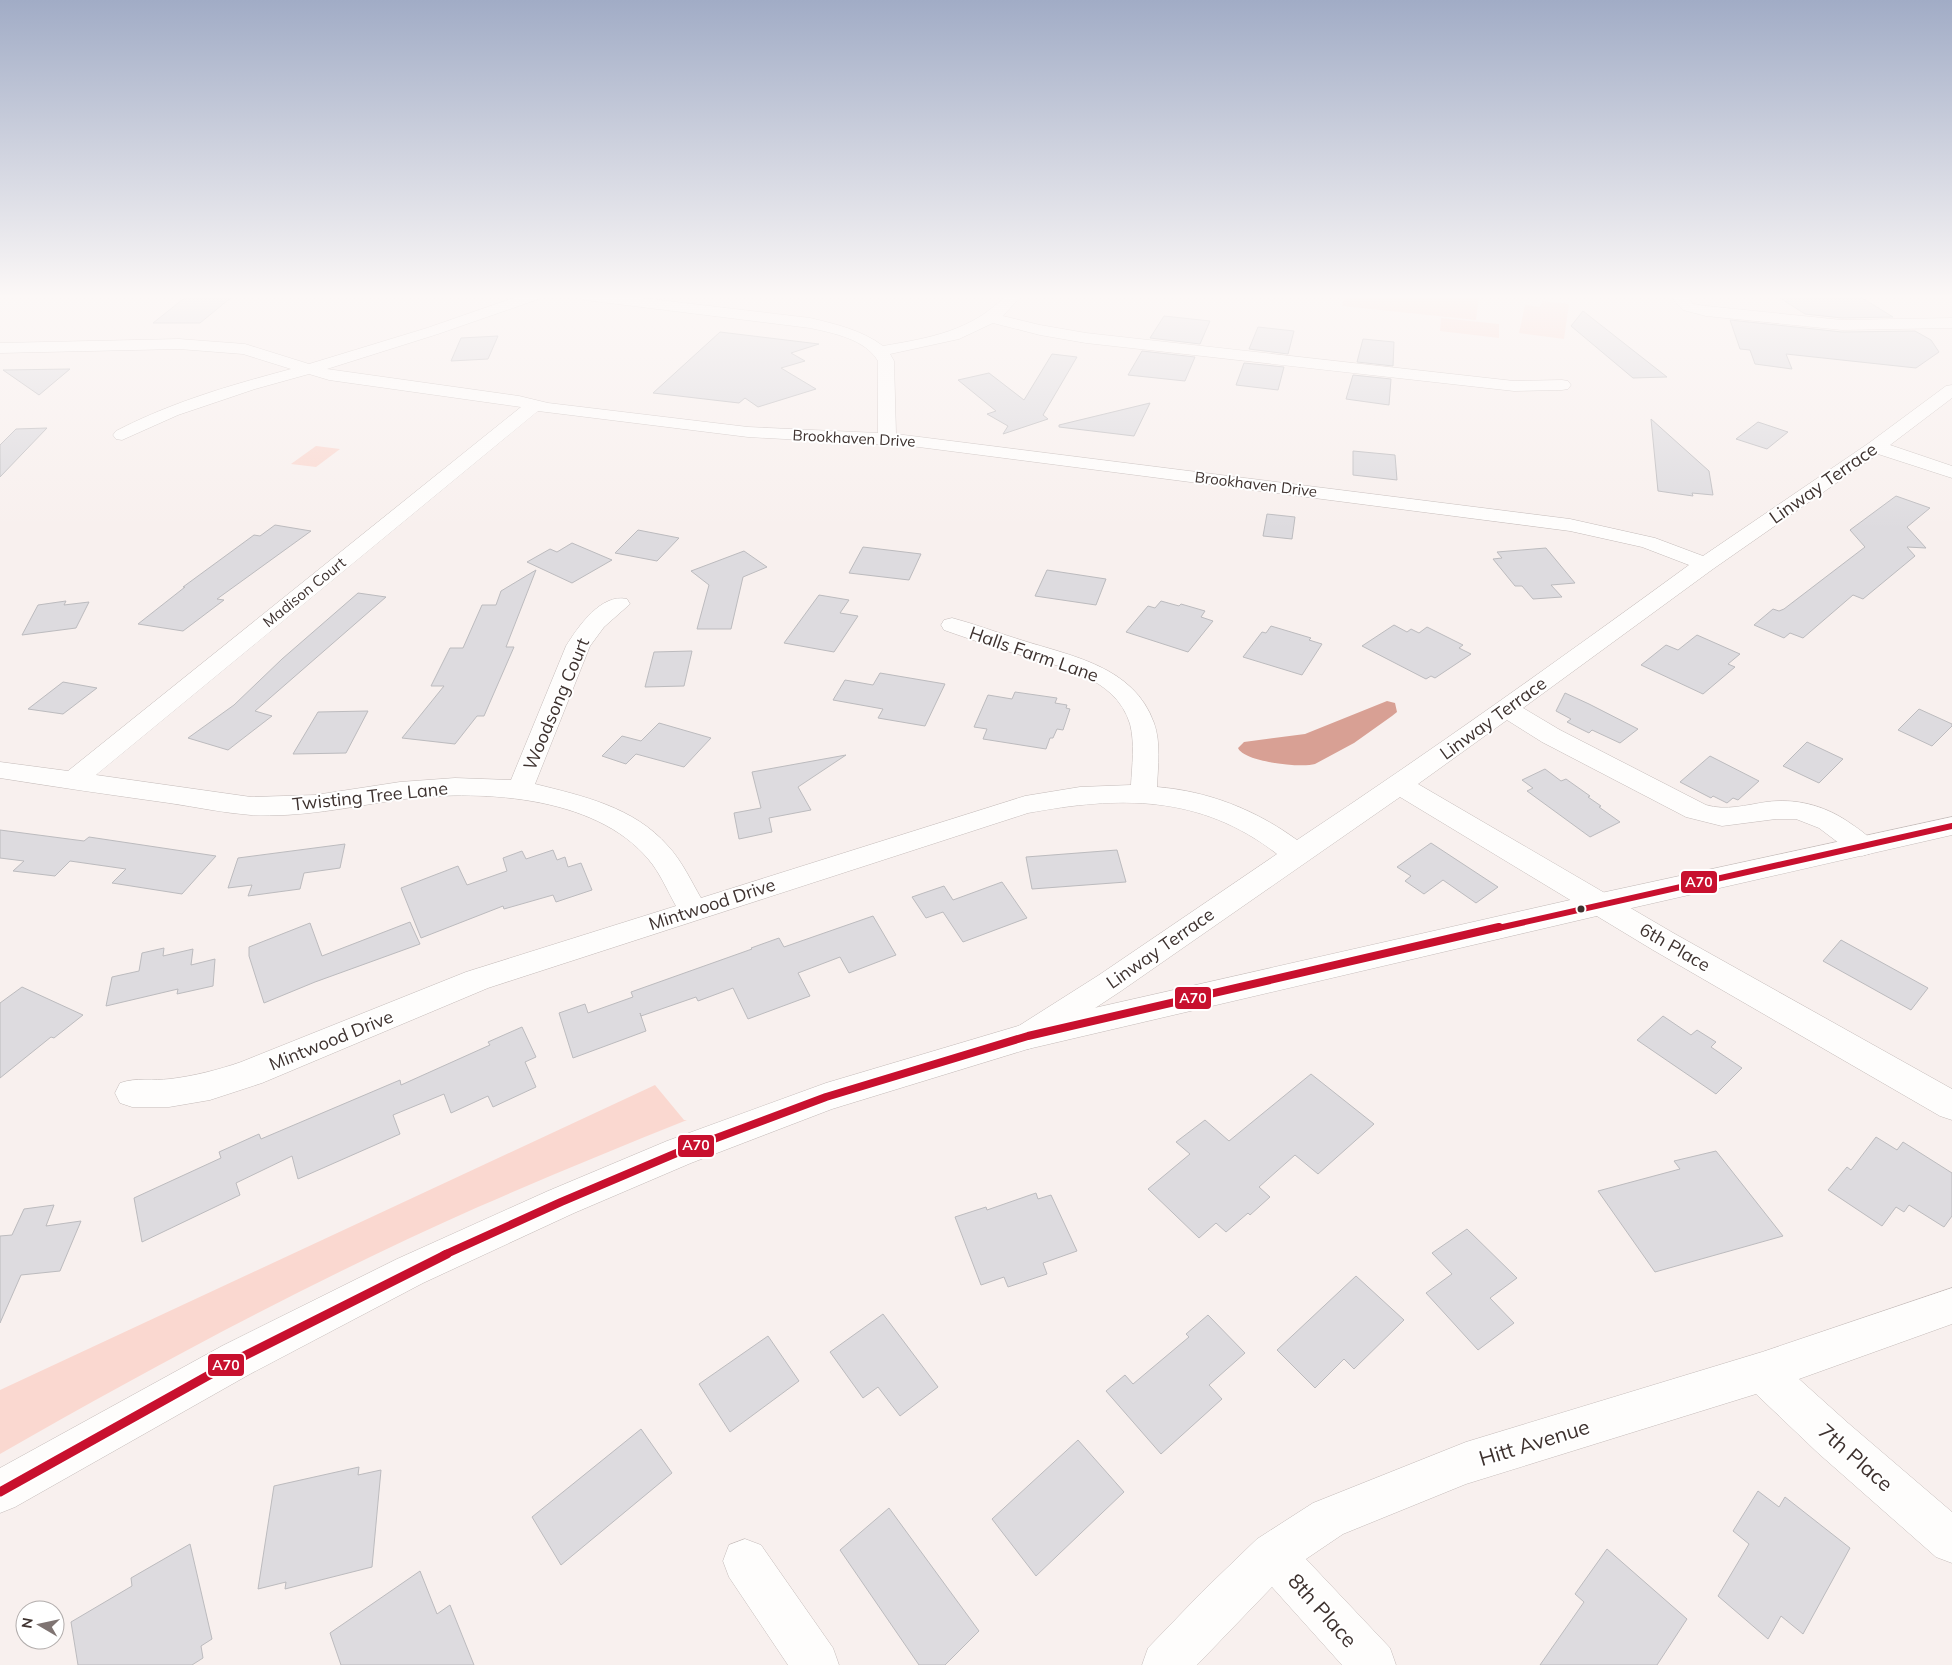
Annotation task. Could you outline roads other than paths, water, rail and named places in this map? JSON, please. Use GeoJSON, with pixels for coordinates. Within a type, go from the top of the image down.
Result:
{"type":"FeatureCollection","features":[{"type":"Feature","properties":{"kind":"street"},"geometry":{"type":"LineString","coordinates":[[122,436],[148,421],[178,408],[287,374]]}},
{"type":"Feature","properties":{"kind":"street","name":"Brookhaven Drive"},"geometry":{"type":"LineString","coordinates":[[329,374],[370,382],[534,405],[748,432],[887,438],[1011,452],[1570,525],[1648,542],[1705,564]]}},
{"type":"Feature","properties":{"kind":"street"},"geometry":{"type":"LineString","coordinates":[[886,374],[887,438]]}},
{"type":"Feature","properties":{"kind":"street"},"geometry":{"type":"LineString","coordinates":[[1404,374],[1514,386],[1562,385]]}},
{"type":"Feature","properties":{"kind":"street","name":"Linway Terrace"},"geometry":{"type":"LineString","coordinates":[[1028,1036],[1110,983],[1399,785],[1705,564],[1876,447],[1952,390]]}},
{"type":"Feature","properties":{"kind":"street","name":"Madison Court"},"geometry":{"type":"LineString","coordinates":[[74,780],[534,405]]}},
{"type":"Feature","properties":{"kind":"street"},"geometry":{"type":"LineString","coordinates":[[1876,447],[1952,472]]}},
{"type":"Feature","properties":{"kind":"street","name":"Woodsong Court"},"geometry":{"type":"LineString","coordinates":[[520,789],[578,646],[587,630],[619,604]]}},
{"type":"Feature","properties":{"kind":"street","name":"Halls Farm Lane"},"geometry":{"type":"LineString","coordinates":[[952,626],[1095,672],[1120,689],[1130,699],[1142,723],[1144,734],[1144,795]]}},
{"type":"Feature","properties":{"kind":"street"},"geometry":{"type":"LineString","coordinates":[[1506,709],[1551,736],[1696,812],[1726,817],[1786,809],[1806,811],[1824,819],[1862,846]]}},
{"type":"Feature","properties":{"kind":"street","name":"Twisting Tree Lane"},"geometry":{"type":"LineString","coordinates":[[0,770],[241,805],[262,806],[315,804],[400,791],[455,787],[520,789],[579,804],[606,815],[630,828],[658,852],[693,910]]}},
{"type":"Feature","properties":{"kind":"street","name":"6th Place"},"geometry":{"type":"LineString","coordinates":[[1399,785],[1601,904],[1952,1106]]}},
{"type":"Feature","properties":{"kind":"street","name":"Mintwood Drive"},"geometry":{"type":"LineString","coordinates":[[132,1093],[169,1093],[202,1088],[250,1074],[477,980],[1025,804],[1092,794],[1144,795],[1199,804],[1233,814],[1267,832],[1296,854]]}},
{"type":"Feature","properties":{"kind":"street"},"geometry":{"type":"LineString","coordinates":[[0,1492],[236,1360],[410,1272],[561,1202],[679,1152],[826,1096],[1028,1036],[1601,904],[1952,826]]}},
{"type":"Feature","properties":{"kind":"street","name":"Hitt Avenue"},"geometry":{"type":"LineString","coordinates":[[1166,1665],[1218,1608],[1273,1555],[1328,1518],[1466,1464],[1762,1372],[1952,1306]]}},
{"type":"Feature","properties":{"kind":"street","name":"7th Place"},"geometry":{"type":"LineString","coordinates":[[1762,1372],[1833,1438],[1952,1541]]}},
{"type":"Feature","properties":{"kind":"street","name":"8th Place"},"geometry":{"type":"LineString","coordinates":[[1273,1555],[1373,1665]]}},
{"type":"Feature","properties":{"kind":"street"},"geometry":{"type":"LineString","coordinates":[[745,1562],[816,1665]]}}]}
